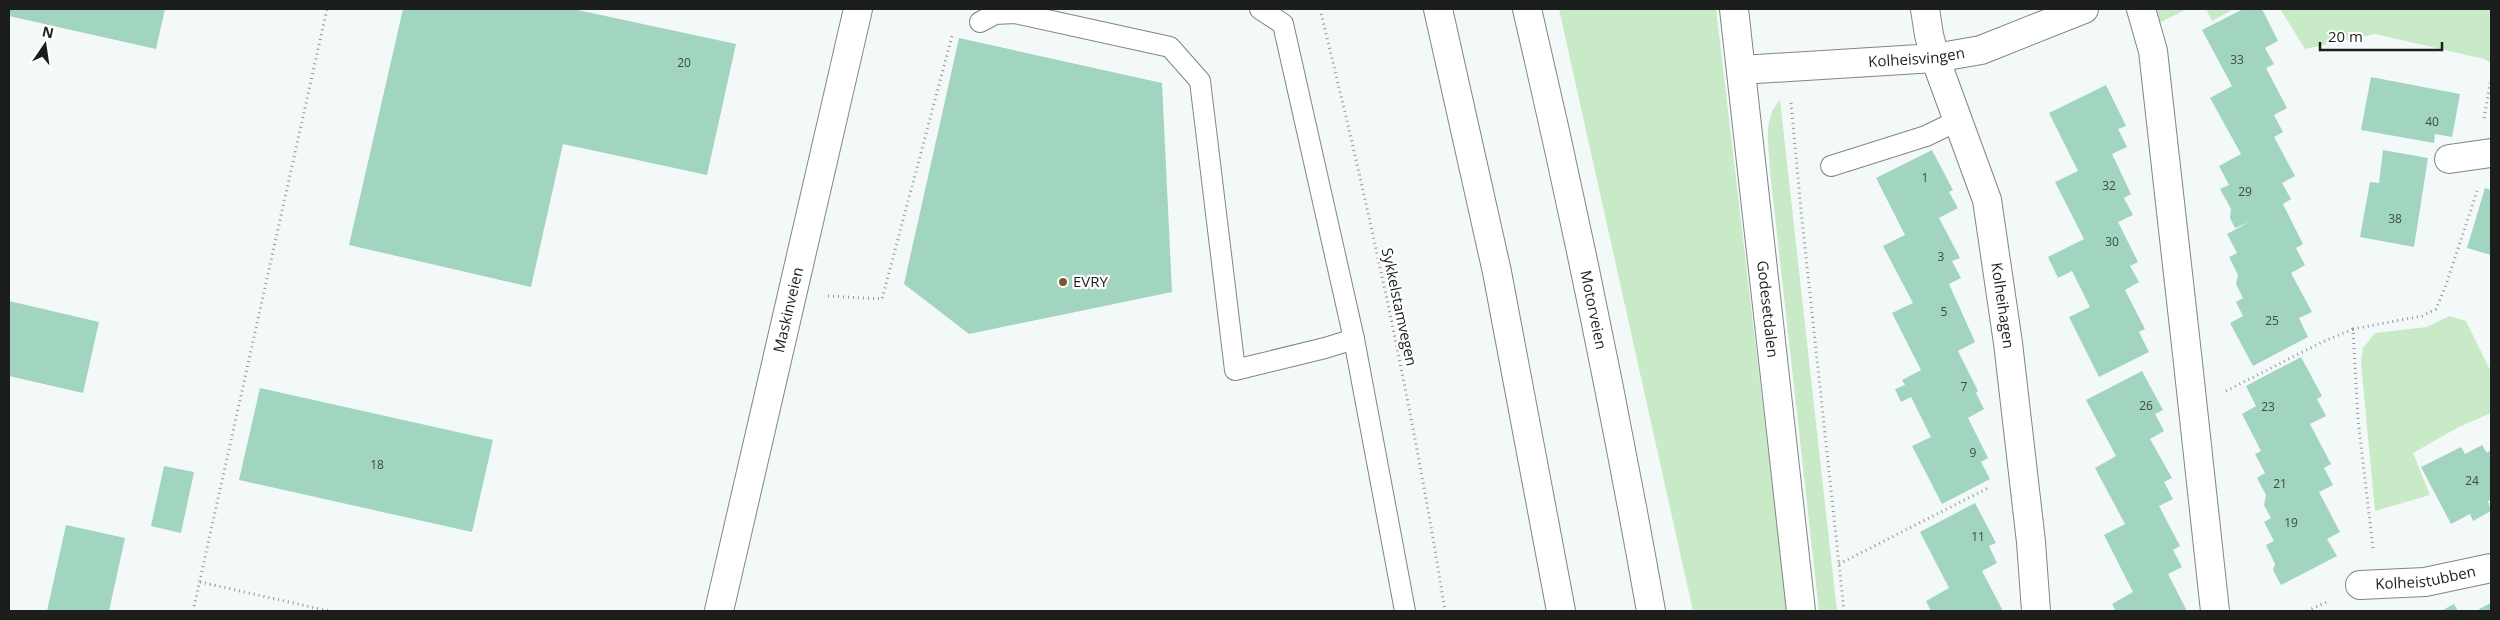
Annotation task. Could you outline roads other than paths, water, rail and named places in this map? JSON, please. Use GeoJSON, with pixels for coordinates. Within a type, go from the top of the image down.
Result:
{"type":"FeatureCollection","features":[{"type":"Feature","properties":{"kind":"main road","name":"Maskinveien"},"geometry":{"type":"LineString","coordinates":[[719,611],[858,9]]}},
{"type":"Feature","properties":{"kind":"main road"},"geometry":{"type":"LineString","coordinates":[[1438,9],[1497,272],[1561,611]]}},
{"type":"Feature","properties":{"kind":"main road","name":"Motorveien"},"geometry":{"type":"LineString","coordinates":[[1527,9],[1586,271],[1619,433],[1651,611]]}},
{"type":"Feature","properties":{"kind":"main road","name":"Godesetdalen"},"geometry":{"type":"LineString","coordinates":[[1734,9],[1801,611]]}},
{"type":"Feature","properties":{"kind":"main road","name":"Kolheihagen"},"geometry":{"type":"LineString","coordinates":[[1926,9],[1929,35],[1948,99],[1959,120],[1987,200],[2008,343],[2031,542],[2036,611]]}},
{"type":"Feature","properties":{"kind":"main road","name":"Kolheisvingen"},"geometry":{"type":"LineString","coordinates":[[1741,70],[1935,58],[1981,50],[2084,9]]}},
{"type":"Feature","properties":{"kind":"main road"},"geometry":{"type":"LineString","coordinates":[[2141,9],[2153,51],[2183,329],[2194,407],[2215,611]]}},
{"type":"Feature","properties":{"kind":"main road"},"geometry":{"type":"LineString","coordinates":[[2448,159],[2486,153]]}},
{"type":"Feature","properties":{"kind":"main road","name":"Kolheistubben"},"geometry":{"type":"LineString","coordinates":[[2368,585],[2425,582],[2491,568]]}},
{"type":"Feature","properties":{"kind":"lane"},"geometry":{"type":"LineString","coordinates":[[1260,9],[1283,24],[1354,339],[1405,611]]}},
{"type":"Feature","properties":{"kind":"lane"},"geometry":{"type":"LineString","coordinates":[[980,22],[995,14],[1015,13],[1170,47],[1200,81],[1235,370],[1354,339]]}},
{"type":"Feature","properties":{"kind":"lane"},"geometry":{"type":"LineString","coordinates":[[1831,166],[1926,136],[1959,120]]}},
{"type":"Feature","properties":{"kind":"place","name":"EVRY"},"geometry":{"type":"Point","coordinates":[1063,282]}}]}
